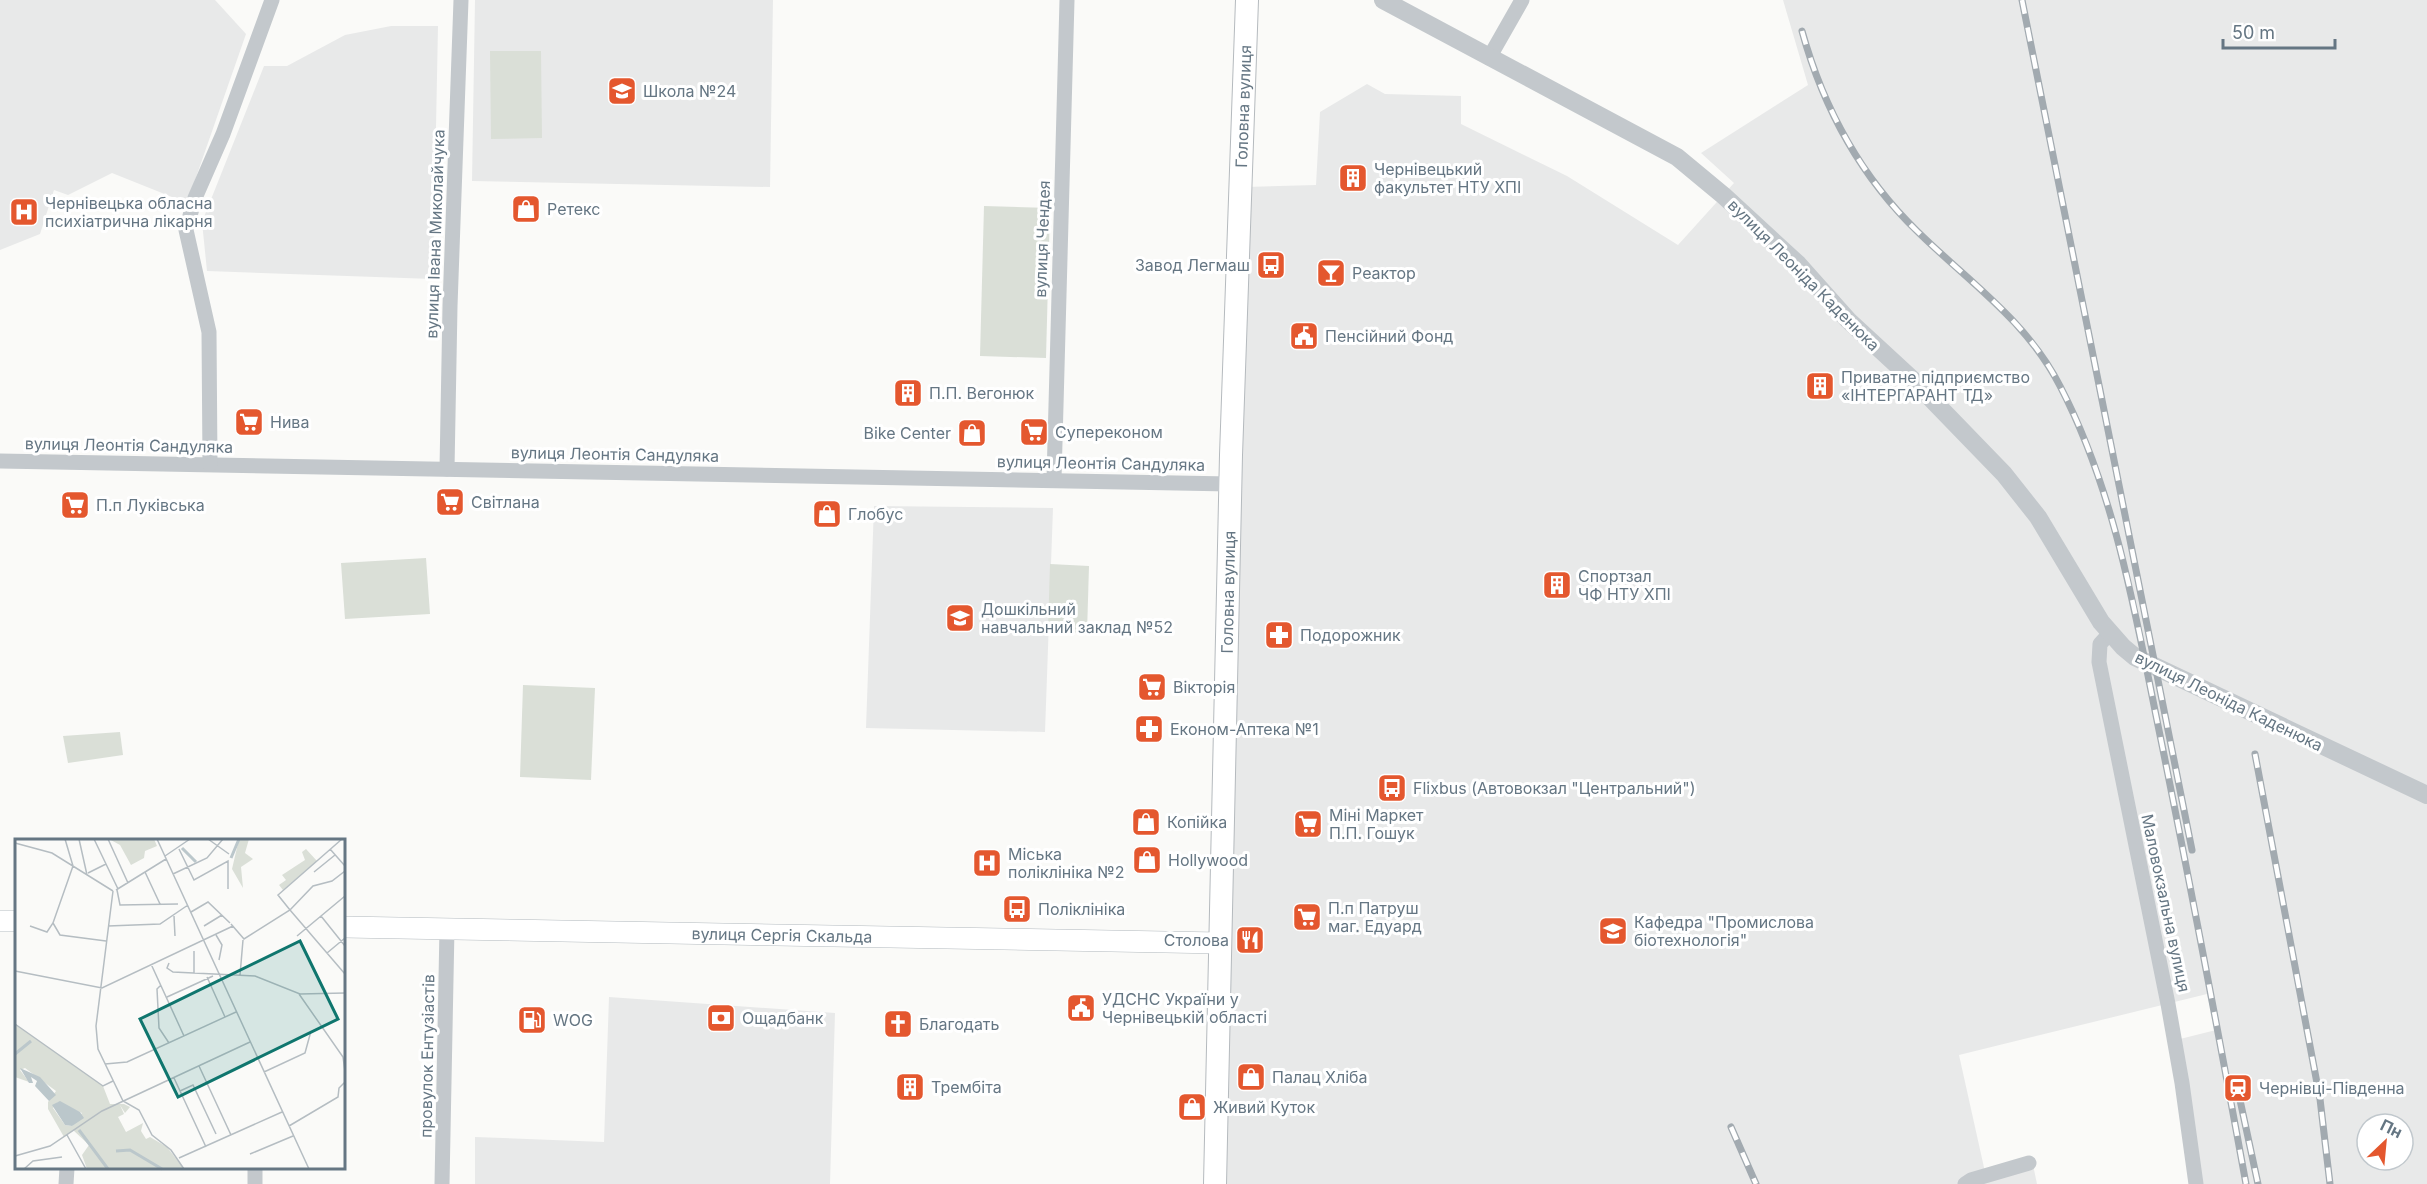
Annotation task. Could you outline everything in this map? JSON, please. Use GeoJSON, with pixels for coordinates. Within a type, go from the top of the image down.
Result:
{"type":"FeatureCollection","features":[{"type":"Feature","properties":{"kind":"main road","name":"Головна вулиця"},"geometry":{"type":"LineString","coordinates":[[1215,1184],[1230,484],[1247,0]]}},
{"type":"Feature","properties":{"kind":"main road","name":"вулиця Сергія Скальда"},"geometry":{"type":"LineString","coordinates":[[345,927],[1220,944]]}},
{"type":"Feature","properties":{"kind":"street"},"geometry":{"type":"LineString","coordinates":[[210,464],[209,332],[186,230],[195,198],[223,134],[272,0]]}},
{"type":"Feature","properties":{"kind":"street","name":"вулиця Івана Миколайчука"},"geometry":{"type":"LineString","coordinates":[[447,469],[450,306],[461,0]]}},
{"type":"Feature","properties":{"kind":"street","name":"вулиця Чендея"},"geometry":{"type":"LineString","coordinates":[[1054,479],[1067,0]]}},
{"type":"Feature","properties":{"kind":"street","name":"вулиця Леоніда Каденюка"},"geometry":{"type":"LineString","coordinates":[[1383,0],[1677,157],[1733,203],[1798,264],[1848,320],[1912,379],[2004,474],[2038,517],[2101,622],[2135,657],[2427,795]]}},
{"type":"Feature","properties":{"kind":"street"},"geometry":{"type":"LineString","coordinates":[[1489,58],[1522,0]]}},
{"type":"Feature","properties":{"kind":"street","name":"вулиця Леонтія Сандуляка"},"geometry":{"type":"LineString","coordinates":[[0,461],[1230,484]]}},
{"type":"Feature","properties":{"kind":"street","name":"Маловокзальна вулиця"},"geometry":{"type":"LineString","coordinates":[[2110,633],[2100,644],[2099,662],[2168,1004],[2196,1184]]}},
{"type":"Feature","properties":{"kind":"street","name":"провулок Ентузіастів"},"geometry":{"type":"LineString","coordinates":[[442,1184],[447,928]]}},
{"type":"Feature","properties":{"kind":"street"},"geometry":{"type":"LineString","coordinates":[[1965,1184],[1971,1180],[2029,1163]]}},
{"type":"Feature","properties":{"kind":"street"},"geometry":{"type":"LineString","coordinates":[[66,1184],[67,1169]]}},
{"type":"Feature","properties":{"kind":"shaded area"},"geometry":{"type":"Polygon","coordinates":[[[0,0],[215,0],[246,34],[187,203],[112,173],[68,195],[54,190],[40,234],[0,250],[0,0]]]}},
{"type":"Feature","properties":{"kind":"shaded area","name":"Школа №24"},"geometry":{"type":"Polygon","coordinates":[[[475,0],[773,0],[770,187],[472,181],[475,0]]]}},
{"type":"Feature","properties":{"kind":"shaded area"},"geometry":{"type":"Polygon","coordinates":[[[1783,0],[2427,0],[2427,1184],[2200,1184],[2180,1039],[2216,1030],[2207,994],[1959,1055],[1985,1172],[2032,1160],[2037,1184],[1218,1184],[1246,187],[1316,185],[1320,112],[1367,84],[1385,94],[1461,96],[1461,124],[1567,176],[1678,245],[1734,183],[1701,153],[1808,85],[1783,0]]]}},
{"type":"Feature","properties":{"kind":"shaded area"},"geometry":{"type":"Polygon","coordinates":[[[391,26],[438,26],[433,279],[207,271],[202,222],[264,66],[287,66],[345,35],[391,26]]]}},
{"type":"Feature","properties":{"kind":"shaded area"},"geometry":{"type":"Polygon","coordinates":[[[490,51],[541,51],[542,138],[491,139],[490,51]]]}},
{"type":"Feature","properties":{"kind":"shaded area"},"geometry":{"type":"Polygon","coordinates":[[[984,206],[1050,208],[1046,358],[980,356],[984,206]]]}},
{"type":"Feature","properties":{"kind":"shaded area","name":"Дошкільний навчальний заклад №52"},"geometry":{"type":"Polygon","coordinates":[[[874,506],[1053,508],[1045,732],[866,728],[874,506]]]}},
{"type":"Feature","properties":{"kind":"shaded area"},"geometry":{"type":"Polygon","coordinates":[[[426,558],[430,614],[345,619],[341,563],[426,558]]]}},
{"type":"Feature","properties":{"kind":"shaded area"},"geometry":{"type":"Polygon","coordinates":[[[1050,564],[1089,566],[1087,633],[1048,631],[1050,564]]]}},
{"type":"Feature","properties":{"kind":"shaded area"},"geometry":{"type":"Polygon","coordinates":[[[523,685],[595,688],[591,780],[520,777],[523,685]]]}},
{"type":"Feature","properties":{"kind":"shaded area"},"geometry":{"type":"Polygon","coordinates":[[[120,732],[123,755],[68,763],[63,736],[120,732]]]}},
{"type":"Feature","properties":{"kind":"shaded area"},"geometry":{"type":"Polygon","coordinates":[[[609,997],[835,1013],[830,1184],[475,1184],[475,1137],[604,1142],[609,997]]]}},
{"type":"Feature","properties":{"kind":"railway"},"geometry":{"type":"LineString","coordinates":[[2022,0],[2192,850]]}},
{"type":"Feature","properties":{"kind":"railway"},"geometry":{"type":"LineString","coordinates":[[1802,31],[1821,87],[1846,139],[1862,164],[1898,211],[1996,303],[2031,342],[2047,363],[2080,428],[2110,514],[2143,649],[2246,1184]]}},
{"type":"Feature","properties":{"kind":"railway"},"geometry":{"type":"LineString","coordinates":[[2255,754],[2320,1099],[2330,1184]]}},
{"type":"Feature","properties":{"kind":"railway"},"geometry":{"type":"LineString","coordinates":[[2237,1086],[2258,1184]]}},
{"type":"Feature","properties":{"kind":"railway"},"geometry":{"type":"LineString","coordinates":[[1731,1127],[1756,1184]]}},
{"type":"Feature","properties":{"kind":"place","name":"Школа №24"},"geometry":{"type":"Point","coordinates":[622,91]}},
{"type":"Feature","properties":{"kind":"place","name":"Чернівецький факультет НТУ ХПІ"},"geometry":{"type":"Point","coordinates":[1353,178]}},
{"type":"Feature","properties":{"kind":"place","name":"Ретекс"},"geometry":{"type":"Point","coordinates":[526,209]}},
{"type":"Feature","properties":{"kind":"place","name":"Чернівецька обласна психіатрична лікарня"},"geometry":{"type":"Point","coordinates":[24,212]}},
{"type":"Feature","properties":{"kind":"place","name":"Завод Легмаш"},"geometry":{"type":"Point","coordinates":[1271,265]}},
{"type":"Feature","properties":{"kind":"place","name":"Реактор"},"geometry":{"type":"Point","coordinates":[1331,273]}},
{"type":"Feature","properties":{"kind":"place","name":"Пенсійний Фонд"},"geometry":{"type":"Point","coordinates":[1304,336]}},
{"type":"Feature","properties":{"kind":"place","name":"Приватне підприємство «ІНТЕРГАРАНТ ТД»"},"geometry":{"type":"Point","coordinates":[1820,386]}},
{"type":"Feature","properties":{"kind":"place","name":"П.П. Вегонюк"},"geometry":{"type":"Point","coordinates":[908,393]}},
{"type":"Feature","properties":{"kind":"place","name":"Нива"},"geometry":{"type":"Point","coordinates":[249,422]}},
{"type":"Feature","properties":{"kind":"place","name":"Супереконом"},"geometry":{"type":"Point","coordinates":[1034,432]}},
{"type":"Feature","properties":{"kind":"place","name":"Bike Center"},"geometry":{"type":"Point","coordinates":[972,433]}},
{"type":"Feature","properties":{"kind":"place","name":"Світлана"},"geometry":{"type":"Point","coordinates":[450,502]}},
{"type":"Feature","properties":{"kind":"place","name":"П.п Луківська"},"geometry":{"type":"Point","coordinates":[75,505]}},
{"type":"Feature","properties":{"kind":"place","name":"Глобус"},"geometry":{"type":"Point","coordinates":[827,514]}},
{"type":"Feature","properties":{"kind":"place","name":"Спортзал ЧФ НТУ ХПІ"},"geometry":{"type":"Point","coordinates":[1557,585]}},
{"type":"Feature","properties":{"kind":"place","name":"Дошкільний навчальний заклад №52"},"geometry":{"type":"Point","coordinates":[960,618]}},
{"type":"Feature","properties":{"kind":"place","name":"Подорожник"},"geometry":{"type":"Point","coordinates":[1279,635]}},
{"type":"Feature","properties":{"kind":"place","name":"Вікторія"},"geometry":{"type":"Point","coordinates":[1152,687]}},
{"type":"Feature","properties":{"kind":"place","name":"Економ-Аптека №1"},"geometry":{"type":"Point","coordinates":[1149,729]}},
{"type":"Feature","properties":{"kind":"place","name":"Flixbus (Автовокзал \"Центральний\")"},"geometry":{"type":"Point","coordinates":[1392,788]}},
{"type":"Feature","properties":{"kind":"place","name":"Копійка"},"geometry":{"type":"Point","coordinates":[1146,822]}},
{"type":"Feature","properties":{"kind":"place","name":"Міні Маркет П.П. Гошук"},"geometry":{"type":"Point","coordinates":[1308,824]}},
{"type":"Feature","properties":{"kind":"place","name":"Hollywood"},"geometry":{"type":"Point","coordinates":[1147,860]}},
{"type":"Feature","properties":{"kind":"place","name":"Міська поліклініка №2"},"geometry":{"type":"Point","coordinates":[987,863]}},
{"type":"Feature","properties":{"kind":"place","name":"Поліклініка"},"geometry":{"type":"Point","coordinates":[1017,909]}},
{"type":"Feature","properties":{"kind":"place","name":"П.п Патруш маг. Едуард"},"geometry":{"type":"Point","coordinates":[1307,917]}},
{"type":"Feature","properties":{"kind":"place","name":"Кафедра \"Промислова біотехнологія\""},"geometry":{"type":"Point","coordinates":[1613,931]}},
{"type":"Feature","properties":{"kind":"place","name":"Столова"},"geometry":{"type":"Point","coordinates":[1250,940]}},
{"type":"Feature","properties":{"kind":"place","name":"УДСНС України у Чернівецькій області"},"geometry":{"type":"Point","coordinates":[1081,1008]}},
{"type":"Feature","properties":{"kind":"place","name":"Ощадбанк"},"geometry":{"type":"Point","coordinates":[721,1018]}},
{"type":"Feature","properties":{"kind":"place","name":"WOG"},"geometry":{"type":"Point","coordinates":[532,1020]}},
{"type":"Feature","properties":{"kind":"place","name":"Благодать"},"geometry":{"type":"Point","coordinates":[898,1024]}},
{"type":"Feature","properties":{"kind":"place","name":"Палац Хліба"},"geometry":{"type":"Point","coordinates":[1251,1077]}},
{"type":"Feature","properties":{"kind":"place","name":"Трембіта"},"geometry":{"type":"Point","coordinates":[910,1087]}},
{"type":"Feature","properties":{"kind":"place","name":"Чернівці-Південна"},"geometry":{"type":"Point","coordinates":[2238,1088]}},
{"type":"Feature","properties":{"kind":"place","name":"Живий Куток"},"geometry":{"type":"Point","coordinates":[1192,1107]}}]}
